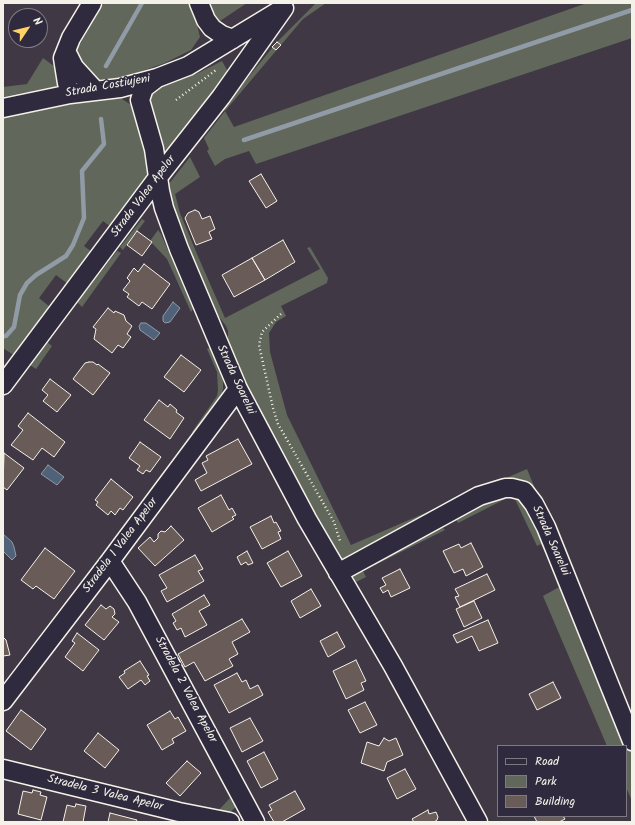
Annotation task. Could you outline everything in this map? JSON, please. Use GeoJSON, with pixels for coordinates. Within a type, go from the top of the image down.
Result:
{"type":"FeatureCollection","features":[{"type":"Feature","properties":{"kind":"street"},"geometry":{"type":"LineString","coordinates":[[70,94],[63,58],[71,38],[92,3]]}},
{"type":"Feature","properties":{"kind":"street"},"geometry":{"type":"LineString","coordinates":[[199,3],[206,20],[212,28],[222,35],[233,39]]}},
{"type":"Feature","properties":{"kind":"street","name":"Strada Costiujeni"},"geometry":{"type":"LineString","coordinates":[[3,108],[70,94],[120,88],[157,78],[188,66],[288,5]]}},
{"type":"Feature","properties":{"kind":"street","name":"Strada Valea Apelor"},"geometry":{"type":"LineString","coordinates":[[3,385],[288,5]]}},
{"type":"Feature","properties":{"kind":"street"},"geometry":{"type":"LineString","coordinates":[[65,50],[74,66],[95,90]]}},
{"type":"Feature","properties":{"kind":"street"},"geometry":{"type":"LineString","coordinates":[[216,50],[230,52],[237,62],[237,75]]}},
{"type":"Feature","properties":{"kind":"street"},"geometry":{"type":"LineString","coordinates":[[120,88],[140,100],[144,88],[157,78]]}},
{"type":"Feature","properties":{"kind":"street","name":"Strada Soarelui"},"geometry":{"type":"LineString","coordinates":[[140,100],[154,149],[164,208],[238,389],[276,463],[338,573],[394,666],[478,822]]}},
{"type":"Feature","properties":{"kind":"street"},"geometry":{"type":"LineString","coordinates":[[154,149],[163,154],[167,154],[172,153],[183,146]]}},
{"type":"Feature","properties":{"kind":"street","name":"Stradela 1 Valea Apelor"},"geometry":{"type":"LineString","coordinates":[[3,701],[110,561],[238,389]]}},
{"type":"Feature","properties":{"kind":"street","name":"Strada Soarelui"},"geometry":{"type":"LineString","coordinates":[[338,573],[479,496],[505,488],[524,491],[534,504],[546,527],[632,741]]}},
{"type":"Feature","properties":{"kind":"street","name":"Stradela 2 Valea Apelor"},"geometry":{"type":"LineString","coordinates":[[110,561],[137,602],[255,822]]}},
{"type":"Feature","properties":{"kind":"street","name":"Stradela 3 Valea Apelor"},"geometry":{"type":"LineString","coordinates":[[3,769],[179,812],[230,822]]}},
{"type":"Feature","properties":{"kind":"path"},"geometry":{"type":"LineString","coordinates":[[176,100],[226,62],[237,75]]}},
{"type":"Feature","properties":{"kind":"path"},"geometry":{"type":"LineString","coordinates":[[281,314],[262,332],[259,345],[273,408],[278,424],[334,522],[342,546]]}},
{"type":"Feature","properties":{"kind":"green space"},"geometry":{"type":"Polygon","coordinates":[[[104,3],[192,3],[200,37],[191,50],[165,63],[133,74],[109,80],[93,79],[80,68],[76,51],[104,3]]]}},
{"type":"Feature","properties":{"kind":"green space"},"geometry":{"type":"Polygon","coordinates":[[[207,3],[247,3],[220,21],[213,19],[207,3]]]}},
{"type":"Feature","properties":{"kind":"green space"},"geometry":{"type":"Polygon","coordinates":[[[316,3],[326,3],[303,19],[225,111],[223,108],[277,42],[316,3]]]}},
{"type":"Feature","properties":{"kind":"green space"},"geometry":{"type":"Polygon","coordinates":[[[587,3],[632,3],[632,38],[256,164],[249,151],[225,159],[215,166],[207,151],[209,149],[204,138],[225,111],[234,127],[587,3]]]}},
{"type":"Feature","properties":{"kind":"green space"},"geometry":{"type":"Polygon","coordinates":[[[43,58],[58,69],[60,78],[58,86],[3,97],[3,87],[27,84],[43,58]]]}},
{"type":"Feature","properties":{"kind":"green space"},"geometry":{"type":"Polygon","coordinates":[[[222,61],[227,70],[225,75],[173,145],[166,152],[162,150],[148,92],[198,73],[222,61]]]}},
{"type":"Feature","properties":{"kind":"green space"},"geometry":{"type":"Polygon","coordinates":[[[111,96],[122,99],[130,104],[140,122],[150,171],[147,181],[111,227],[103,221],[84,246],[92,252],[68,284],[56,275],[39,298],[50,307],[15,356],[3,348],[3,118],[111,96]]]}},
{"type":"Feature","properties":{"kind":"green space"},"geometry":{"type":"Polygon","coordinates":[[[190,157],[200,177],[175,194],[180,213],[225,318],[320,269],[307,248],[310,247],[328,278],[327,283],[281,306],[286,316],[276,322],[269,333],[270,352],[287,415],[351,545],[527,469],[541,503],[526,485],[344,563],[314,518],[228,350],[228,331],[226,326],[210,305],[212,302],[174,210],[168,185],[190,157]]]}},
{"type":"Feature","properties":{"kind":"green space"},"geometry":{"type":"Polygon","coordinates":[[[142,219],[145,221],[123,250],[120,247],[142,219]]]}},
{"type":"Feature","properties":{"kind":"green space"},"geometry":{"type":"Polygon","coordinates":[[[158,230],[193,309],[191,312],[167,259],[150,241],[158,230]]]}},
{"type":"Feature","properties":{"kind":"green space"},"geometry":{"type":"Polygon","coordinates":[[[117,251],[121,253],[82,307],[78,301],[117,251]]]}},
{"type":"Feature","properties":{"kind":"green space"},"geometry":{"type":"Polygon","coordinates":[[[47,342],[52,346],[36,369],[30,365],[47,342]]]}},
{"type":"Feature","properties":{"kind":"green space"},"geometry":{"type":"Polygon","coordinates":[[[210,348],[223,378],[222,394],[194,433],[192,432],[217,396],[217,372],[207,349],[210,348]]]}},
{"type":"Feature","properties":{"kind":"green space"},"geometry":{"type":"Polygon","coordinates":[[[505,490],[525,497],[627,736],[632,752],[632,801],[627,789],[627,745],[607,745],[543,596],[561,586],[541,544],[537,546],[513,495],[458,523],[453,514],[505,490]]]}},
{"type":"Feature","properties":{"kind":"green space"},"geometry":{"type":"Polygon","coordinates":[[[443,528],[445,530],[363,571],[366,577],[356,582],[351,572],[413,538],[443,528]]]}},
{"type":"Feature","properties":{"kind":"green space"},"geometry":{"type":"Polygon","coordinates":[[[201,739],[234,799],[236,807],[225,816],[216,813],[230,798],[199,740],[201,739]]]}},
{"type":"Feature","properties":{"kind":"water"},"geometry":{"type":"Polygon","coordinates":[[[173,302],[180,308],[170,322],[165,323],[163,321],[163,316],[173,302]]]}},
{"type":"Feature","properties":{"kind":"water"},"geometry":{"type":"Polygon","coordinates":[[[141,323],[146,323],[160,333],[154,340],[140,330],[139,326],[141,323]]]}},
{"type":"Feature","properties":{"kind":"water"},"geometry":{"type":"Polygon","coordinates":[[[48,465],[64,477],[57,485],[41,474],[48,465]]]}},
{"type":"Feature","properties":{"kind":"water"},"geometry":{"type":"Polygon","coordinates":[[[3,534],[12,542],[14,547],[16,556],[12,560],[3,551],[3,534]]]}},
{"type":"Feature","properties":{"kind":"building"},"geometry":{"type":"Polygon","coordinates":[[[277,42],[281,45],[276,50],[272,47],[277,42]]]}},
{"type":"Feature","properties":{"kind":"building"},"geometry":{"type":"Polygon","coordinates":[[[261,174],[277,201],[266,208],[249,181],[261,174]]]}},
{"type":"Feature","properties":{"kind":"building"},"geometry":{"type":"Polygon","coordinates":[[[195,210],[199,212],[202,219],[210,216],[215,229],[209,232],[212,239],[196,245],[185,218],[188,213],[195,210]]]}},
{"type":"Feature","properties":{"kind":"building"},"geometry":{"type":"Polygon","coordinates":[[[137,231],[152,242],[142,256],[127,245],[137,231]]]}},
{"type":"Feature","properties":{"kind":"building"},"geometry":{"type":"Polygon","coordinates":[[[283,240],[295,262],[265,280],[252,258],[283,240]]]}},
{"type":"Feature","properties":{"kind":"building"},"geometry":{"type":"Polygon","coordinates":[[[252,258],[265,280],[234,297],[222,275],[252,258]]]}},
{"type":"Feature","properties":{"kind":"building"},"geometry":{"type":"Polygon","coordinates":[[[144,264],[170,284],[152,309],[142,302],[139,306],[127,297],[129,294],[123,290],[130,281],[127,278],[134,268],[138,272],[144,264]]]}},
{"type":"Feature","properties":{"kind":"building"},"geometry":{"type":"Polygon","coordinates":[[[108,308],[114,313],[115,311],[124,315],[126,321],[132,326],[127,334],[131,337],[123,348],[118,345],[112,353],[94,339],[96,329],[93,327],[108,308]]]}},
{"type":"Feature","properties":{"kind":"building"},"geometry":{"type":"Polygon","coordinates":[[[181,355],[201,370],[184,392],[164,377],[181,355]]]}},
{"type":"Feature","properties":{"kind":"building"},"geometry":{"type":"Polygon","coordinates":[[[89,362],[98,364],[110,373],[93,395],[73,379],[85,363],[89,362]]]}},
{"type":"Feature","properties":{"kind":"building"},"geometry":{"type":"Polygon","coordinates":[[[50,379],[71,395],[57,412],[43,401],[48,395],[42,390],[50,379]]]}},
{"type":"Feature","properties":{"kind":"building"},"geometry":{"type":"Polygon","coordinates":[[[159,400],[168,407],[170,404],[177,410],[176,412],[184,418],[170,439],[144,420],[159,400]]]}},
{"type":"Feature","properties":{"kind":"building"},"geometry":{"type":"Polygon","coordinates":[[[28,413],[65,442],[54,457],[42,448],[33,460],[11,445],[23,430],[18,426],[28,413]]]}},
{"type":"Feature","properties":{"kind":"building"},"geometry":{"type":"Polygon","coordinates":[[[238,439],[252,464],[201,491],[195,480],[207,473],[202,463],[208,460],[206,456],[238,439]]]}},
{"type":"Feature","properties":{"kind":"building"},"geometry":{"type":"Polygon","coordinates":[[[140,442],[161,457],[150,472],[146,470],[143,474],[137,470],[140,466],[129,458],[140,442]]]}},
{"type":"Feature","properties":{"kind":"building"},"geometry":{"type":"Polygon","coordinates":[[[4,453],[24,468],[7,490],[3,487],[4,453]]]}},
{"type":"Feature","properties":{"kind":"building"},"geometry":{"type":"Polygon","coordinates":[[[111,479],[133,497],[123,510],[120,508],[115,515],[111,511],[108,515],[96,505],[98,502],[95,500],[111,479]]]}},
{"type":"Feature","properties":{"kind":"building"},"geometry":{"type":"Polygon","coordinates":[[[221,495],[229,510],[232,508],[236,515],[232,517],[234,519],[212,532],[198,508],[221,495]]]}},
{"type":"Feature","properties":{"kind":"building"},"geometry":{"type":"Polygon","coordinates":[[[271,516],[274,523],[276,522],[281,531],[278,532],[281,539],[262,549],[250,527],[271,516]]]}},
{"type":"Feature","properties":{"kind":"building"},"geometry":{"type":"Polygon","coordinates":[[[171,526],[184,540],[155,566],[138,548],[150,537],[154,542],[158,538],[158,534],[161,531],[165,532],[171,526]]]}},
{"type":"Feature","properties":{"kind":"building"},"geometry":{"type":"Polygon","coordinates":[[[471,543],[483,567],[466,576],[463,569],[454,573],[443,551],[459,544],[461,548],[471,543]]]}},
{"type":"Feature","properties":{"kind":"building"},"geometry":{"type":"Polygon","coordinates":[[[45,548],[75,571],[54,599],[36,586],[33,589],[21,580],[45,548]]]}},
{"type":"Feature","properties":{"kind":"building"},"geometry":{"type":"Polygon","coordinates":[[[247,551],[253,563],[248,565],[246,562],[241,565],[237,557],[247,551]]]}},
{"type":"Feature","properties":{"kind":"building"},"geometry":{"type":"Polygon","coordinates":[[[288,551],[302,576],[281,587],[267,563],[288,551]]]}},
{"type":"Feature","properties":{"kind":"building"},"geometry":{"type":"Polygon","coordinates":[[[195,555],[203,569],[198,571],[204,581],[167,602],[161,591],[167,588],[159,575],[195,555]]]}},
{"type":"Feature","properties":{"kind":"building"},"geometry":{"type":"Polygon","coordinates":[[[400,569],[410,588],[391,597],[388,590],[383,593],[380,588],[386,585],[382,578],[400,569]]]}},
{"type":"Feature","properties":{"kind":"building"},"geometry":{"type":"Polygon","coordinates":[[[487,574],[495,590],[460,607],[455,597],[459,596],[455,589],[487,574]]]}},
{"type":"Feature","properties":{"kind":"building"},"geometry":{"type":"Polygon","coordinates":[[[311,589],[321,606],[300,618],[291,601],[311,589]]]}},
{"type":"Feature","properties":{"kind":"building"},"geometry":{"type":"Polygon","coordinates":[[[204,595],[210,605],[199,611],[207,625],[185,637],[181,628],[177,630],[173,623],[176,621],[172,614],[204,595]]]}},
{"type":"Feature","properties":{"kind":"building"},"geometry":{"type":"Polygon","coordinates":[[[474,601],[482,618],[464,627],[456,609],[474,601]]]}},
{"type":"Feature","properties":{"kind":"building"},"geometry":{"type":"Polygon","coordinates":[[[101,605],[106,609],[110,606],[114,609],[115,614],[112,617],[119,622],[104,640],[85,625],[101,605]]]}},
{"type":"Feature","properties":{"kind":"building"},"geometry":{"type":"Polygon","coordinates":[[[242,619],[250,632],[232,642],[238,654],[229,659],[233,666],[205,681],[194,662],[185,667],[178,654],[242,619]]]}},
{"type":"Feature","properties":{"kind":"building"},"geometry":{"type":"Polygon","coordinates":[[[488,620],[498,643],[479,651],[472,636],[457,643],[453,635],[488,620]]]}},
{"type":"Feature","properties":{"kind":"building"},"geometry":{"type":"Polygon","coordinates":[[[337,632],[345,647],[328,657],[320,641],[337,632]]]}},
{"type":"Feature","properties":{"kind":"building"},"geometry":{"type":"Polygon","coordinates":[[[77,633],[99,650],[83,671],[65,657],[75,643],[72,641],[77,633]]]}},
{"type":"Feature","properties":{"kind":"building"},"geometry":{"type":"Polygon","coordinates":[[[3,637],[6,640],[10,655],[3,656],[3,637]]]}},
{"type":"Feature","properties":{"kind":"building"},"geometry":{"type":"Polygon","coordinates":[[[356,660],[366,681],[361,683],[364,690],[346,699],[333,671],[356,660]]]}},
{"type":"Feature","properties":{"kind":"building"},"geometry":{"type":"Polygon","coordinates":[[[140,661],[149,675],[147,676],[150,681],[145,685],[141,680],[128,689],[119,677],[125,673],[124,671],[140,661]]]}},
{"type":"Feature","properties":{"kind":"building"},"geometry":{"type":"Polygon","coordinates":[[[237,673],[242,682],[246,680],[250,689],[258,685],[263,695],[229,713],[214,685],[237,673]]]}},
{"type":"Feature","properties":{"kind":"building"},"geometry":{"type":"Polygon","coordinates":[[[553,682],[561,698],[537,710],[529,694],[553,682]]]}},
{"type":"Feature","properties":{"kind":"building"},"geometry":{"type":"Polygon","coordinates":[[[365,702],[377,725],[360,733],[348,710],[365,702]]]}},
{"type":"Feature","properties":{"kind":"building"},"geometry":{"type":"Polygon","coordinates":[[[21,710],[46,729],[31,750],[6,731],[21,710]]]}},
{"type":"Feature","properties":{"kind":"building"},"geometry":{"type":"Polygon","coordinates":[[[170,711],[175,719],[178,717],[186,731],[172,739],[174,743],[162,750],[147,725],[170,711]]]}},
{"type":"Feature","properties":{"kind":"building"},"geometry":{"type":"Polygon","coordinates":[[[250,718],[263,741],[242,752],[230,728],[250,718]]]}},
{"type":"Feature","properties":{"kind":"building"},"geometry":{"type":"Polygon","coordinates":[[[98,733],[119,750],[105,768],[84,751],[98,733]]]}},
{"type":"Feature","properties":{"kind":"building"},"geometry":{"type":"Polygon","coordinates":[[[384,738],[389,741],[396,738],[403,755],[387,762],[384,771],[361,763],[367,742],[379,746],[384,738]]]}},
{"type":"Feature","properties":{"kind":"building"},"geometry":{"type":"Polygon","coordinates":[[[264,752],[278,779],[261,788],[247,761],[264,752]]]}},
{"type":"Feature","properties":{"kind":"building"},"geometry":{"type":"Polygon","coordinates":[[[187,761],[201,773],[180,796],[166,783],[187,761]]]}},
{"type":"Feature","properties":{"kind":"building"},"geometry":{"type":"Polygon","coordinates":[[[405,769],[416,789],[397,799],[387,778],[405,769]]]}},
{"type":"Feature","properties":{"kind":"building"},"geometry":{"type":"Polygon","coordinates":[[[33,790],[41,792],[40,795],[47,797],[41,820],[18,814],[23,791],[32,793],[33,790]]]}},
{"type":"Feature","properties":{"kind":"building"},"geometry":{"type":"Polygon","coordinates":[[[295,791],[305,809],[282,822],[274,822],[268,812],[272,810],[269,805],[295,791]]]}},
{"type":"Feature","properties":{"kind":"building"},"geometry":{"type":"Polygon","coordinates":[[[76,804],[86,806],[83,822],[63,822],[67,805],[75,807],[76,804]]]}},
{"type":"Feature","properties":{"kind":"building"},"geometry":{"type":"Polygon","coordinates":[[[428,810],[429,814],[436,812],[438,817],[437,820],[434,822],[414,822],[412,819],[428,810]]]}},
{"type":"Feature","properties":{"kind":"building"},"geometry":{"type":"Polygon","coordinates":[[[110,813],[137,820],[136,822],[108,822],[110,813]]]}},
{"type":"Feature","properties":{"kind":"building"},"geometry":{"type":"Polygon","coordinates":[[[534,817],[564,817],[565,819],[559,822],[537,822],[534,817]]]}},
{"type":"Feature","properties":{"kind":"waterway"},"geometry":{"type":"LineString","coordinates":[[106,66],[142,3]]}},
{"type":"Feature","properties":{"kind":"waterway"},"geometry":{"type":"LineString","coordinates":[[244,140],[632,10]]}},
{"type":"Feature","properties":{"kind":"waterway"},"geometry":{"type":"LineString","coordinates":[[3,336],[6,336],[14,327],[20,295],[27,283],[36,275],[66,256],[73,245],[84,218],[82,171],[104,144],[101,119]]}}]}
